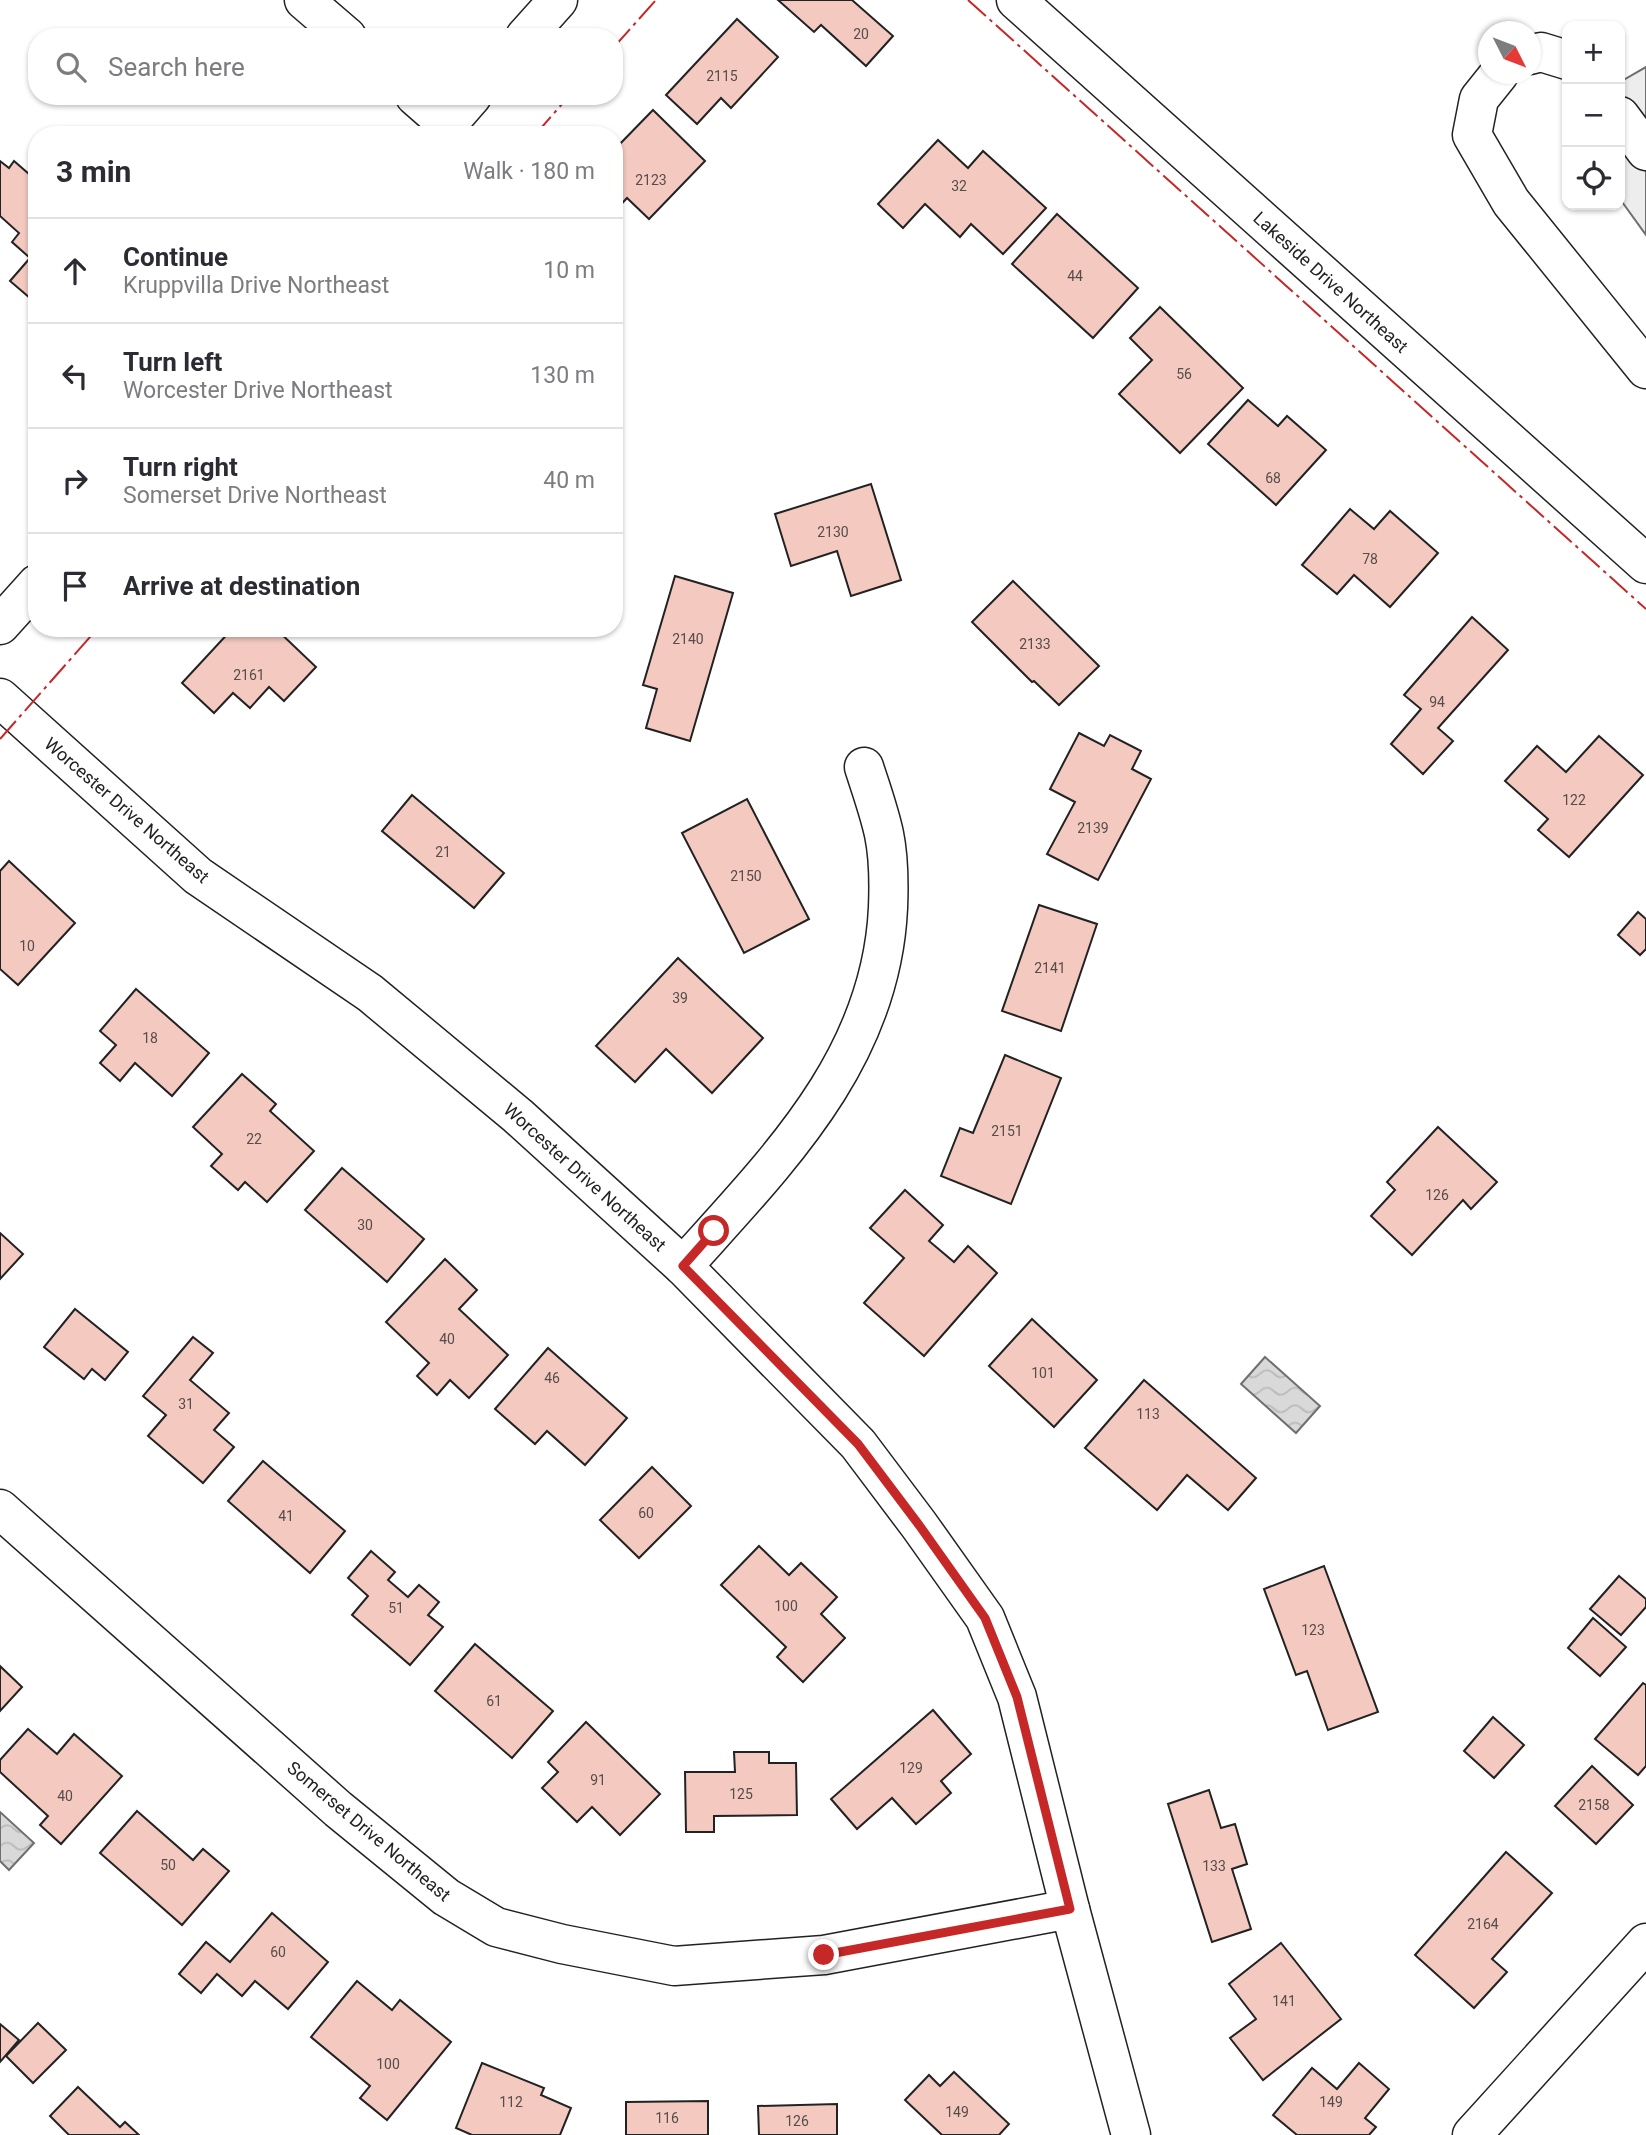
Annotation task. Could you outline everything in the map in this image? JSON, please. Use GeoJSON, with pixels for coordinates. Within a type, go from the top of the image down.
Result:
{"type":"FeatureCollection","features":[{"type":"Feature","properties":{"kind":"street"},"geometry":{"type":"LineString","coordinates":[[304,0],[336,28]]}},
{"type":"Feature","properties":{"kind":"street"},"geometry":{"type":"LineString","coordinates":[[533,28],[558,0]]}},
{"type":"Feature","properties":{"kind":"street","name":"Lakeside Drive Northeast"},"geometry":{"type":"LineString","coordinates":[[1016,0],[1646,564]]}},
{"type":"Feature","properties":{"kind":"street"},"geometry":{"type":"LineString","coordinates":[[1541,52],[1562,58]]}},
{"type":"Feature","properties":{"kind":"street"},"geometry":{"type":"LineString","coordinates":[[1491,84],[1479,99],[1472,135],[1511,202],[1646,369]]}},
{"type":"Feature","properties":{"kind":"street"},"geometry":{"type":"LineString","coordinates":[[430,105],[452,118]]}},
{"type":"Feature","properties":{"kind":"street"},"geometry":{"type":"LineString","coordinates":[[1625,123],[1646,151]]}},
{"type":"Feature","properties":{"kind":"street"},"geometry":{"type":"LineString","coordinates":[[0,625],[28,594]]}},
{"type":"Feature","properties":{"kind":"street","name":"Worcester Drive Northeast"},"geometry":{"type":"LineString","coordinates":[[0,698],[198,876],[370,993],[518,1116],[683,1266],[858,1444],[985,1618],[1017,1697],[1070,1909],[1131,2135]]}},
{"type":"Feature","properties":{"kind":"street"},"geometry":{"type":"LineString","coordinates":[[683,1266],[788,1148],[836,1077],[862,1027],[878,982],[887,934],[890,881],[884,834],[864,767]]}},
{"type":"Feature","properties":{"kind":"street","name":"Somerset Drive Northeast"},"geometry":{"type":"LineString","coordinates":[[0,1509],[338,1809],[446,1897],[496,1927],[562,1944],[674,1966],[824,1955],[1070,1909]]}},
{"type":"Feature","properties":{"kind":"street"},"geometry":{"type":"LineString","coordinates":[[1472,2135],[1646,1943]]}},
{"type":"Feature","properties":{"kind":"shaded area"},"geometry":{"type":"Polygon","coordinates":[[[1646,67],[1646,235],[1625,206],[1625,79],[1646,67]]]}},
{"type":"Feature","properties":{"kind":"water"},"geometry":{"type":"Polygon","coordinates":[[[1265,1357],[1320,1406],[1296,1433],[1241,1384],[1265,1357]]]}},
{"type":"Feature","properties":{"kind":"water"},"geometry":{"type":"Polygon","coordinates":[[[0,1812],[34,1843],[9,1870],[0,1861],[0,1812]]]}},
{"type":"Feature","properties":{"kind":"building"},"geometry":{"type":"Polygon","coordinates":[[[778,0],[852,0],[893,36],[866,66],[821,25],[814,32],[778,0]]]}},
{"type":"Feature","properties":{"kind":"building"},"geometry":{"type":"Polygon","coordinates":[[[737,19],[778,57],[731,108],[721,98],[697,124],[666,95],[737,19]]]}},
{"type":"Feature","properties":{"kind":"building"},"geometry":{"type":"Polygon","coordinates":[[[653,110],[705,161],[649,219],[627,198],[623,202],[623,141],[653,110]]]}},
{"type":"Feature","properties":{"kind":"building"},"geometry":{"type":"Polygon","coordinates":[[[938,140],[968,168],[983,151],[1046,208],[1003,254],[971,224],[960,237],[925,204],[903,228],[878,204],[938,140]]]}},
{"type":"Feature","properties":{"kind":"building"},"geometry":{"type":"Polygon","coordinates":[[[0,161],[9,168],[14,161],[28,173],[28,256],[12,242],[19,233],[0,216],[0,161]]]}},
{"type":"Feature","properties":{"kind":"building"},"geometry":{"type":"Polygon","coordinates":[[[1057,214],[1138,288],[1093,338],[1012,264],[1057,214]]]}},
{"type":"Feature","properties":{"kind":"building"},"geometry":{"type":"Polygon","coordinates":[[[28,260],[28,296],[10,281],[28,260]]]}},
{"type":"Feature","properties":{"kind":"building"},"geometry":{"type":"Polygon","coordinates":[[[1160,307],[1243,388],[1180,453],[1119,394],[1152,360],[1130,338],[1160,307]]]}},
{"type":"Feature","properties":{"kind":"building"},"geometry":{"type":"Polygon","coordinates":[[[1248,400],[1278,426],[1287,416],[1326,450],[1276,505],[1208,444],[1248,400]]]}},
{"type":"Feature","properties":{"kind":"building"},"geometry":{"type":"Polygon","coordinates":[[[871,484],[901,580],[851,596],[837,551],[791,566],[775,514],[871,484]]]}},
{"type":"Feature","properties":{"kind":"building"},"geometry":{"type":"Polygon","coordinates":[[[1350,509],[1374,529],[1390,511],[1438,553],[1390,607],[1354,575],[1337,594],[1302,565],[1350,509]]]}},
{"type":"Feature","properties":{"kind":"building"},"geometry":{"type":"Polygon","coordinates":[[[675,576],[733,593],[690,741],[646,728],[657,689],[643,685],[675,576]]]}},
{"type":"Feature","properties":{"kind":"building"},"geometry":{"type":"Polygon","coordinates":[[[1013,581],[1099,666],[1059,705],[972,622],[1013,581]]]}},
{"type":"Feature","properties":{"kind":"building"},"geometry":{"type":"Polygon","coordinates":[[[1472,617],[1508,650],[1438,728],[1453,741],[1423,774],[1391,744],[1421,709],[1404,695],[1472,617]]]}},
{"type":"Feature","properties":{"kind":"building"},"geometry":{"type":"Polygon","coordinates":[[[225,637],[284,637],[316,667],[284,701],[269,687],[250,708],[233,693],[214,713],[182,683],[225,637]]]}},
{"type":"Feature","properties":{"kind":"building"},"geometry":{"type":"Polygon","coordinates":[[[1079,733],[1104,746],[1110,735],[1141,751],[1132,769],[1151,779],[1098,880],[1047,854],[1075,802],[1050,789],[1079,733]]]}},
{"type":"Feature","properties":{"kind":"building"},"geometry":{"type":"Polygon","coordinates":[[[1599,736],[1643,775],[1569,857],[1538,830],[1548,819],[1505,781],[1537,746],[1566,772],[1599,736]]]}},
{"type":"Feature","properties":{"kind":"building"},"geometry":{"type":"Polygon","coordinates":[[[412,795],[504,873],[474,908],[382,831],[412,795]]]}},
{"type":"Feature","properties":{"kind":"building"},"geometry":{"type":"Polygon","coordinates":[[[747,799],[809,919],[744,953],[682,833],[747,799]]]}},
{"type":"Feature","properties":{"kind":"building"},"geometry":{"type":"Polygon","coordinates":[[[9,861],[75,923],[18,985],[0,969],[0,871],[9,861]]]}},
{"type":"Feature","properties":{"kind":"building"},"geometry":{"type":"Polygon","coordinates":[[[1039,905],[1097,924],[1061,1031],[1002,1011],[1039,905]]]}},
{"type":"Feature","properties":{"kind":"building"},"geometry":{"type":"Polygon","coordinates":[[[1638,912],[1646,919],[1646,949],[1640,955],[1618,935],[1638,912]]]}},
{"type":"Feature","properties":{"kind":"building"},"geometry":{"type":"Polygon","coordinates":[[[678,958],[763,1038],[712,1093],[666,1049],[635,1082],[596,1046],[678,958]]]}},
{"type":"Feature","properties":{"kind":"building"},"geometry":{"type":"Polygon","coordinates":[[[136,989],[209,1053],[172,1096],[135,1063],[120,1081],[100,1063],[116,1045],[100,1031],[136,989]]]}},
{"type":"Feature","properties":{"kind":"building"},"geometry":{"type":"Polygon","coordinates":[[[1005,1055],[1061,1078],[1011,1204],[941,1176],[960,1128],[973,1133],[1005,1055]]]}},
{"type":"Feature","properties":{"kind":"building"},"geometry":{"type":"Polygon","coordinates":[[[242,1074],[276,1104],[270,1111],[314,1151],[267,1202],[245,1182],[238,1190],[211,1166],[222,1154],[193,1127],[242,1074]]]}},
{"type":"Feature","properties":{"kind":"building"},"geometry":{"type":"Polygon","coordinates":[[[1438,1127],[1497,1182],[1471,1209],[1463,1200],[1412,1255],[1371,1216],[1395,1190],[1387,1182],[1438,1127]]]}},
{"type":"Feature","properties":{"kind":"building"},"geometry":{"type":"Polygon","coordinates":[[[342,1168],[424,1239],[387,1282],[305,1210],[342,1168]]]}},
{"type":"Feature","properties":{"kind":"building"},"geometry":{"type":"Polygon","coordinates":[[[905,1190],[943,1225],[929,1241],[954,1262],[968,1246],[997,1273],[924,1356],[864,1303],[904,1258],[870,1228],[905,1190]]]}},
{"type":"Feature","properties":{"kind":"building"},"geometry":{"type":"Polygon","coordinates":[[[0,1233],[23,1254],[0,1279],[0,1233]]]}},
{"type":"Feature","properties":{"kind":"building"},"geometry":{"type":"Polygon","coordinates":[[[445,1259],[477,1290],[459,1309],[508,1355],[469,1398],[450,1380],[437,1395],[417,1376],[429,1363],[386,1322],[445,1259]]]}},
{"type":"Feature","properties":{"kind":"building"},"geometry":{"type":"Polygon","coordinates":[[[75,1309],[128,1352],[105,1380],[92,1369],[84,1379],[44,1347],[75,1309]]]}},
{"type":"Feature","properties":{"kind":"building"},"geometry":{"type":"Polygon","coordinates":[[[1032,1319],[1097,1380],[1054,1427],[989,1366],[1032,1319]]]}},
{"type":"Feature","properties":{"kind":"building"},"geometry":{"type":"Polygon","coordinates":[[[193,1337],[213,1353],[190,1380],[229,1413],[214,1430],[234,1447],[203,1483],[148,1436],[166,1415],[143,1396],[193,1337]]]}},
{"type":"Feature","properties":{"kind":"building"},"geometry":{"type":"Polygon","coordinates":[[[548,1348],[627,1418],[585,1465],[547,1431],[535,1444],[495,1409],[548,1348]]]}},
{"type":"Feature","properties":{"kind":"building"},"geometry":{"type":"Polygon","coordinates":[[[1144,1380],[1256,1478],[1228,1510],[1187,1475],[1157,1510],[1085,1448],[1144,1380]]]}},
{"type":"Feature","properties":{"kind":"building"},"geometry":{"type":"Polygon","coordinates":[[[263,1461],[345,1531],[310,1573],[228,1501],[263,1461]]]}},
{"type":"Feature","properties":{"kind":"building"},"geometry":{"type":"Polygon","coordinates":[[[652,1467],[691,1506],[639,1558],[600,1520],[652,1467]]]}},
{"type":"Feature","properties":{"kind":"building"},"geometry":{"type":"Polygon","coordinates":[[[759,1546],[789,1575],[801,1563],[837,1597],[821,1614],[845,1638],[803,1682],[777,1657],[786,1647],[721,1585],[759,1546]]]}},
{"type":"Feature","properties":{"kind":"building"},"geometry":{"type":"Polygon","coordinates":[[[371,1551],[395,1572],[388,1580],[408,1597],[419,1585],[439,1602],[428,1615],[443,1627],[410,1665],[352,1615],[368,1596],[348,1578],[371,1551]]]}},
{"type":"Feature","properties":{"kind":"building"},"geometry":{"type":"Polygon","coordinates":[[[1324,1566],[1378,1712],[1328,1730],[1307,1671],[1296,1675],[1264,1589],[1324,1566]]]}},
{"type":"Feature","properties":{"kind":"building"},"geometry":{"type":"Polygon","coordinates":[[[1619,1576],[1646,1599],[1646,1607],[1621,1635],[1590,1609],[1619,1576]]]}},
{"type":"Feature","properties":{"kind":"building"},"geometry":{"type":"Polygon","coordinates":[[[1593,1618],[1626,1647],[1600,1676],[1568,1648],[1593,1618]]]}},
{"type":"Feature","properties":{"kind":"building"},"geometry":{"type":"Polygon","coordinates":[[[475,1644],[553,1711],[512,1758],[435,1691],[475,1644]]]}},
{"type":"Feature","properties":{"kind":"building"},"geometry":{"type":"Polygon","coordinates":[[[0,1666],[22,1687],[0,1711],[0,1666]]]}},
{"type":"Feature","properties":{"kind":"building"},"geometry":{"type":"Polygon","coordinates":[[[1643,1683],[1646,1685],[1646,1766],[1638,1775],[1595,1739],[1643,1683]]]}},
{"type":"Feature","properties":{"kind":"building"},"geometry":{"type":"Polygon","coordinates":[[[933,1710],[971,1754],[941,1781],[951,1793],[916,1824],[892,1798],[857,1829],[831,1799],[933,1710]]]}},
{"type":"Feature","properties":{"kind":"building"},"geometry":{"type":"Polygon","coordinates":[[[1493,1717],[1524,1745],[1494,1778],[1464,1751],[1493,1717]]]}},
{"type":"Feature","properties":{"kind":"building"},"geometry":{"type":"Polygon","coordinates":[[[586,1722],[660,1794],[620,1835],[592,1807],[577,1822],[542,1788],[558,1772],[548,1762],[586,1722]]]}},
{"type":"Feature","properties":{"kind":"building"},"geometry":{"type":"Polygon","coordinates":[[[28,1729],[57,1754],[74,1734],[122,1776],[61,1844],[40,1825],[48,1816],[0,1772],[0,1760],[28,1729]]]}},
{"type":"Feature","properties":{"kind":"building"},"geometry":{"type":"Polygon","coordinates":[[[734,1752],[769,1752],[769,1763],[796,1763],[797,1815],[714,1816],[714,1832],[686,1832],[685,1772],[735,1772],[734,1752]]]}},
{"type":"Feature","properties":{"kind":"building"},"geometry":{"type":"Polygon","coordinates":[[[1592,1766],[1633,1805],[1596,1844],[1555,1806],[1592,1766]]]}},
{"type":"Feature","properties":{"kind":"building"},"geometry":{"type":"Polygon","coordinates":[[[1209,1790],[1221,1828],[1235,1824],[1247,1864],[1232,1869],[1251,1929],[1212,1942],[1168,1804],[1209,1790]]]}},
{"type":"Feature","properties":{"kind":"building"},"geometry":{"type":"Polygon","coordinates":[[[137,1811],[193,1860],[203,1849],[229,1871],[182,1925],[100,1853],[137,1811]]]}},
{"type":"Feature","properties":{"kind":"building"},"geometry":{"type":"Polygon","coordinates":[[[1506,1852],[1552,1893],[1492,1959],[1507,1972],[1474,2008],[1415,1955],[1506,1852]]]}},
{"type":"Feature","properties":{"kind":"building"},"geometry":{"type":"Polygon","coordinates":[[[272,1913],[328,1962],[288,2009],[255,1981],[242,1996],[217,1974],[201,1993],[179,1974],[206,1942],[230,1962],[272,1913]]]}},
{"type":"Feature","properties":{"kind":"building"},"geometry":{"type":"Polygon","coordinates":[[[1281,1943],[1341,2019],[1263,2080],[1230,2038],[1256,2019],[1229,1984],[1281,1943]]]}},
{"type":"Feature","properties":{"kind":"building"},"geometry":{"type":"Polygon","coordinates":[[[357,1981],[392,2010],[400,2000],[451,2042],[387,2120],[360,2098],[370,2086],[311,2037],[357,1981]]]}},
{"type":"Feature","properties":{"kind":"building"},"geometry":{"type":"Polygon","coordinates":[[[38,2023],[66,2050],[33,2083],[6,2056],[38,2023]]]}},
{"type":"Feature","properties":{"kind":"building"},"geometry":{"type":"Polygon","coordinates":[[[0,2024],[19,2040],[0,2062],[0,2024]]]}},
{"type":"Feature","properties":{"kind":"building"},"geometry":{"type":"Polygon","coordinates":[[[482,2063],[544,2088],[541,2095],[571,2108],[560,2135],[472,2135],[456,2128],[482,2063]]]}},
{"type":"Feature","properties":{"kind":"building"},"geometry":{"type":"Polygon","coordinates":[[[1359,2063],[1389,2089],[1365,2118],[1376,2127],[1369,2135],[1297,2135],[1273,2115],[1312,2068],[1337,2089],[1359,2063]]]}},
{"type":"Feature","properties":{"kind":"building"},"geometry":{"type":"Polygon","coordinates":[[[954,2072],[1009,2124],[999,2135],[942,2135],[905,2100],[929,2075],[940,2086],[954,2072]]]}},
{"type":"Feature","properties":{"kind":"building"},"geometry":{"type":"Polygon","coordinates":[[[78,2087],[120,2127],[125,2122],[139,2135],[69,2135],[50,2116],[78,2087]]]}},
{"type":"Feature","properties":{"kind":"building"},"geometry":{"type":"Polygon","coordinates":[[[708,2101],[708,2135],[626,2135],[626,2102],[708,2101]]]}},
{"type":"Feature","properties":{"kind":"building"},"geometry":{"type":"Polygon","coordinates":[[[837,2104],[837,2135],[759,2135],[758,2106],[837,2104]]]}},
{"type":"Feature","properties":{"kind":"power"},"geometry":{"type":"LineString","coordinates":[[623,37],[656,0]]}},
{"type":"Feature","properties":{"kind":"power"},"geometry":{"type":"LineString","coordinates":[[968,0],[1646,609]]}},
{"type":"Feature","properties":{"kind":"power"},"geometry":{"type":"LineString","coordinates":[[543,126],[561,105]]}},
{"type":"Feature","properties":{"kind":"power"},"geometry":{"type":"LineString","coordinates":[[0,739],[90,637]]}},
{"type":"Feature","properties":{"kind":"route"},"geometry":{"type":"LineString","coordinates":[[714,1231],[683,1266],[858,1444],[985,1618],[1017,1697],[1070,1909],[824,1955]]}}]}
